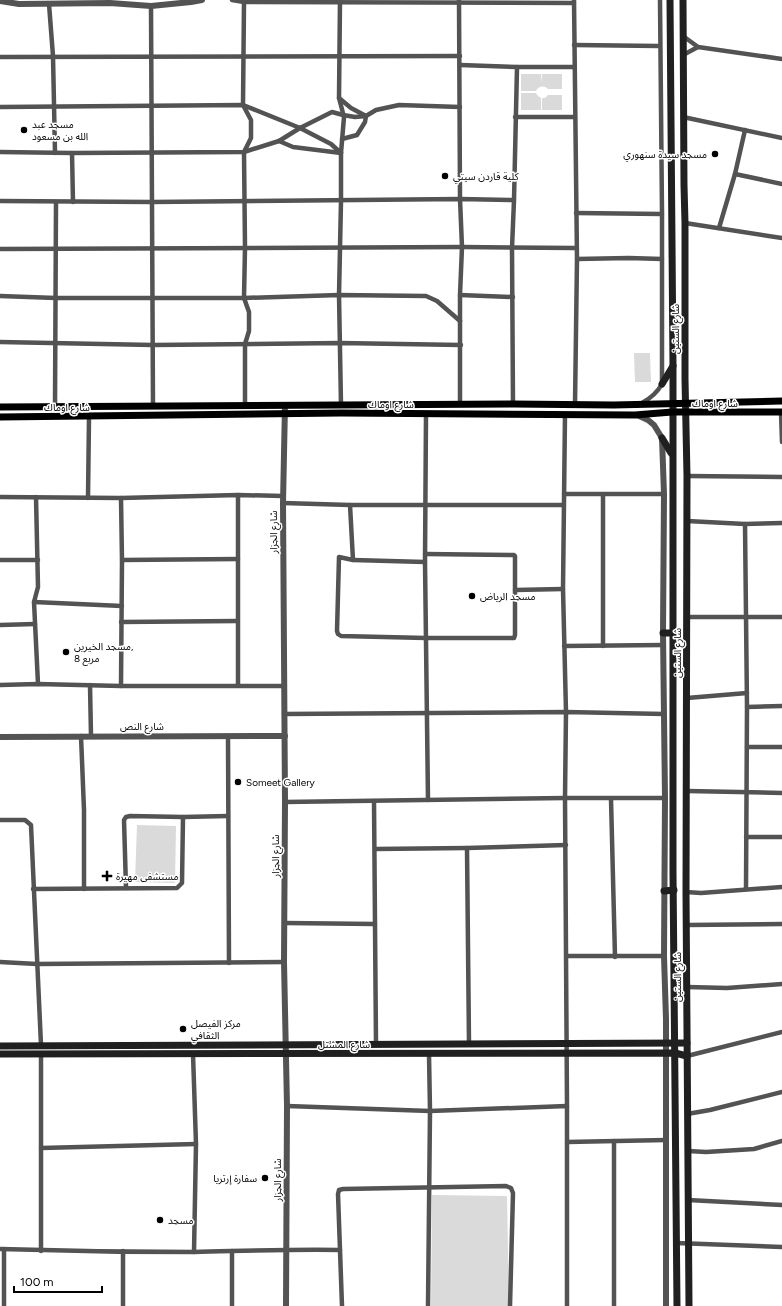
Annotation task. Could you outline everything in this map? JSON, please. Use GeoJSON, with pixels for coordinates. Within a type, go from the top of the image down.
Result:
{"type":"FeatureCollection","features":[{"type":"Feature","properties":{"kind":"main road","name":"شارع الستين"},"geometry":{"type":"LineString","coordinates":[[670,0],[673,366],[672,633],[676,1306]]}},
{"type":"Feature","properties":{"kind":"main road","name":"شارع الستين"},"geometry":{"type":"LineString","coordinates":[[683,0],[687,476],[686,892],[689,1306]]}},
{"type":"Feature","properties":{"kind":"main road"},"geometry":{"type":"LineString","coordinates":[[672,317],[685,316]]}},
{"type":"Feature","properties":{"kind":"main road"},"geometry":{"type":"LineString","coordinates":[[662,384],[673,366]]}},
{"type":"Feature","properties":{"kind":"main road","name":"شارع اوماك"},"geometry":{"type":"LineString","coordinates":[[0,407],[640,404],[673,402],[782,401]]}},
{"type":"Feature","properties":{"kind":"main road"},"geometry":{"type":"LineString","coordinates":[[707,402],[708,413]]}},
{"type":"Feature","properties":{"kind":"main road","name":"شارع اوماك"},"geometry":{"type":"LineString","coordinates":[[0,417],[285,414],[635,415],[672,412],[782,412]]}},
{"type":"Feature","properties":{"kind":"main road"},"geometry":{"type":"LineString","coordinates":[[662,438],[673,457]]}},
{"type":"Feature","properties":{"kind":"main road"},"geometry":{"type":"LineString","coordinates":[[663,633],[672,633]]}},
{"type":"Feature","properties":{"kind":"main road"},"geometry":{"type":"LineString","coordinates":[[673,721],[686,720]]}},
{"type":"Feature","properties":{"kind":"main road"},"geometry":{"type":"LineString","coordinates":[[673,736],[687,736]]}},
{"type":"Feature","properties":{"kind":"main road"},"geometry":{"type":"LineString","coordinates":[[664,891],[674,890]]}},
{"type":"Feature","properties":{"kind":"main road","name":"شارع المشتل"},"geometry":{"type":"LineString","coordinates":[[0,1046],[687,1043]]}},
{"type":"Feature","properties":{"kind":"main road","name":"شارع المشتل"},"geometry":{"type":"LineString","coordinates":[[0,1054],[675,1053],[687,1056]]}},
{"type":"Feature","properties":{"kind":"main road"},"geometry":{"type":"LineString","coordinates":[[676,1223],[688,1223]]}},
{"type":"Feature","properties":{"kind":"street"},"geometry":{"type":"LineString","coordinates":[[0,1],[49,4],[110,2],[151,6],[202,0]]}},
{"type":"Feature","properties":{"kind":"street"},"geometry":{"type":"LineString","coordinates":[[232,0],[244,2],[574,2],[576,213],[575,404]]}},
{"type":"Feature","properties":{"kind":"street"},"geometry":{"type":"LineString","coordinates":[[640,404],[651,398],[662,384],[660,0]]}},
{"type":"Feature","properties":{"kind":"street"},"geometry":{"type":"LineString","coordinates":[[340,1],[339,98],[343,115],[339,295],[341,406]]}},
{"type":"Feature","properties":{"kind":"street"},"geometry":{"type":"LineString","coordinates":[[460,1],[460,199],[462,247],[460,295],[460,404]]}},
{"type":"Feature","properties":{"kind":"street"},"geometry":{"type":"LineString","coordinates":[[244,2],[244,105],[251,120],[251,138],[244,152],[244,298],[250,312],[250,331],[244,344],[245,405]]}},
{"type":"Feature","properties":{"kind":"street"},"geometry":{"type":"LineString","coordinates":[[49,4],[53,56],[55,153]]}},
{"type":"Feature","properties":{"kind":"street"},"geometry":{"type":"LineString","coordinates":[[151,6],[153,406]]}},
{"type":"Feature","properties":{"kind":"street"},"geometry":{"type":"LineString","coordinates":[[683,36],[698,47],[782,59]]}},
{"type":"Feature","properties":{"kind":"street"},"geometry":{"type":"LineString","coordinates":[[574,45],[660,46]]}},
{"type":"Feature","properties":{"kind":"street"},"geometry":{"type":"LineString","coordinates":[[684,55],[698,47]]}},
{"type":"Feature","properties":{"kind":"street"},"geometry":{"type":"LineString","coordinates":[[0,56],[460,56]]}},
{"type":"Feature","properties":{"kind":"street"},"geometry":{"type":"LineString","coordinates":[[460,65],[574,67]]}},
{"type":"Feature","properties":{"kind":"street"},"geometry":{"type":"LineString","coordinates":[[513,404],[512,248],[517,67]]}},
{"type":"Feature","properties":{"kind":"street"},"geometry":{"type":"LineString","coordinates":[[339,98],[351,108],[366,116]]}},
{"type":"Feature","properties":{"kind":"street"},"geometry":{"type":"LineString","coordinates":[[0,107],[244,105],[300,128],[331,144],[341,153]]}},
{"type":"Feature","properties":{"kind":"street"},"geometry":{"type":"LineString","coordinates":[[0,152],[244,152],[279,141],[300,128],[332,112],[355,117],[366,116],[376,110],[399,105],[460,107]]}},
{"type":"Feature","properties":{"kind":"street"},"geometry":{"type":"LineString","coordinates":[[342,139],[358,135],[365,122],[366,116]]}},
{"type":"Feature","properties":{"kind":"street"},"geometry":{"type":"LineString","coordinates":[[515,117],[575,117]]}},
{"type":"Feature","properties":{"kind":"street"},"geometry":{"type":"LineString","coordinates":[[683,117],[782,138]]}},
{"type":"Feature","properties":{"kind":"street"},"geometry":{"type":"LineString","coordinates":[[719,228],[735,174],[745,130]]}},
{"type":"Feature","properties":{"kind":"street"},"geometry":{"type":"LineString","coordinates":[[279,141],[293,147],[341,153]]}},
{"type":"Feature","properties":{"kind":"street"},"geometry":{"type":"LineString","coordinates":[[72,153],[72,202]]}},
{"type":"Feature","properties":{"kind":"street"},"geometry":{"type":"LineString","coordinates":[[735,174],[782,184]]}},
{"type":"Feature","properties":{"kind":"street"},"geometry":{"type":"LineString","coordinates":[[0,201],[152,202],[244,200],[514,200]]}},
{"type":"Feature","properties":{"kind":"street"},"geometry":{"type":"LineString","coordinates":[[55,406],[56,202]]}},
{"type":"Feature","properties":{"kind":"street"},"geometry":{"type":"LineString","coordinates":[[576,213],[662,214]]}},
{"type":"Feature","properties":{"kind":"street"},"geometry":{"type":"LineString","coordinates":[[685,223],[782,238]]}},
{"type":"Feature","properties":{"kind":"street"},"geometry":{"type":"LineString","coordinates":[[0,249],[576,248]]}},
{"type":"Feature","properties":{"kind":"street"},"geometry":{"type":"LineString","coordinates":[[576,259],[629,258],[662,260]]}},
{"type":"Feature","properties":{"kind":"street"},"geometry":{"type":"LineString","coordinates":[[0,296],[56,298],[244,298],[339,295],[426,296],[438,300],[460,321]]}},
{"type":"Feature","properties":{"kind":"street"},"geometry":{"type":"LineString","coordinates":[[460,295],[513,297]]}},
{"type":"Feature","properties":{"kind":"street"},"geometry":{"type":"LineString","coordinates":[[0,342],[152,345],[340,343],[461,345]]}},
{"type":"Feature","properties":{"kind":"street","name":"شارع الجزار"},"geometry":{"type":"LineString","coordinates":[[285,405],[283,503],[285,802],[284,962],[287,1106],[286,1306]]}},
{"type":"Feature","properties":{"kind":"street"},"geometry":{"type":"LineString","coordinates":[[782,412],[782,442]]}},
{"type":"Feature","properties":{"kind":"street"},"geometry":{"type":"LineString","coordinates":[[426,414],[425,562],[428,800]]}},
{"type":"Feature","properties":{"kind":"street"},"geometry":{"type":"LineString","coordinates":[[565,414],[563,589],[566,712],[567,1306]]}},
{"type":"Feature","properties":{"kind":"street"},"geometry":{"type":"LineString","coordinates":[[635,415],[648,420],[654,425],[662,438],[664,494],[663,645],[665,798],[664,956],[666,1043],[666,1306]]}},
{"type":"Feature","properties":{"kind":"street"},"geometry":{"type":"LineString","coordinates":[[88,417],[88,498]]}},
{"type":"Feature","properties":{"kind":"street"},"geometry":{"type":"LineString","coordinates":[[687,476],[782,477]]}},
{"type":"Feature","properties":{"kind":"street"},"geometry":{"type":"LineString","coordinates":[[564,494],[664,494]]}},
{"type":"Feature","properties":{"kind":"street"},"geometry":{"type":"LineString","coordinates":[[0,497],[121,498],[238,495],[283,496]]}},
{"type":"Feature","properties":{"kind":"street"},"geometry":{"type":"LineString","coordinates":[[238,495],[238,686]]}},
{"type":"Feature","properties":{"kind":"street"},"geometry":{"type":"LineString","coordinates":[[603,495],[603,646]]}},
{"type":"Feature","properties":{"kind":"street"},"geometry":{"type":"LineString","coordinates":[[36,497],[38,587],[34,602],[38,656],[38,684]]}},
{"type":"Feature","properties":{"kind":"street"},"geometry":{"type":"LineString","coordinates":[[121,498],[121,686]]}},
{"type":"Feature","properties":{"kind":"street"},"geometry":{"type":"LineString","coordinates":[[283,503],[350,505],[563,505]]}},
{"type":"Feature","properties":{"kind":"street"},"geometry":{"type":"LineString","coordinates":[[350,505],[353,560]]}},
{"type":"Feature","properties":{"kind":"street"},"geometry":{"type":"LineString","coordinates":[[687,521],[745,524],[782,523]]}},
{"type":"Feature","properties":{"kind":"street"},"geometry":{"type":"LineString","coordinates":[[745,524],[747,693],[746,889]]}},
{"type":"Feature","properties":{"kind":"street"},"geometry":{"type":"LineString","coordinates":[[425,554],[512,554],[515,556],[514,638],[426,638],[341,636],[338,634],[339,557],[353,560],[425,562]]}},
{"type":"Feature","properties":{"kind":"street"},"geometry":{"type":"LineString","coordinates":[[122,560],[238,559]]}},
{"type":"Feature","properties":{"kind":"street"},"geometry":{"type":"LineString","coordinates":[[0,560],[38,560]]}},
{"type":"Feature","properties":{"kind":"street"},"geometry":{"type":"LineString","coordinates":[[515,590],[563,589]]}},
{"type":"Feature","properties":{"kind":"street"},"geometry":{"type":"LineString","coordinates":[[34,602],[122,606]]}},
{"type":"Feature","properties":{"kind":"street"},"geometry":{"type":"LineString","coordinates":[[687,617],[782,617]]}},
{"type":"Feature","properties":{"kind":"street"},"geometry":{"type":"LineString","coordinates":[[121,622],[237,621]]}},
{"type":"Feature","properties":{"kind":"street"},"geometry":{"type":"LineString","coordinates":[[0,625],[35,624]]}},
{"type":"Feature","properties":{"kind":"street"},"geometry":{"type":"LineString","coordinates":[[564,646],[663,645]]}},
{"type":"Feature","properties":{"kind":"street"},"geometry":{"type":"LineString","coordinates":[[0,685],[284,686]]}},
{"type":"Feature","properties":{"kind":"street"},"geometry":{"type":"LineString","coordinates":[[90,685],[91,736]]}},
{"type":"Feature","properties":{"kind":"street"},"geometry":{"type":"LineString","coordinates":[[687,698],[747,693]]}},
{"type":"Feature","properties":{"kind":"street"},"geometry":{"type":"LineString","coordinates":[[747,707],[782,706]]}},
{"type":"Feature","properties":{"kind":"street"},"geometry":{"type":"LineString","coordinates":[[284,714],[566,712],[664,714]]}},
{"type":"Feature","properties":{"kind":"street"},"geometry":{"type":"LineString","coordinates":[[81,736],[84,810],[84,889]]}},
{"type":"Feature","properties":{"kind":"street"},"geometry":{"type":"LineString","coordinates":[[228,736],[229,963]]}},
{"type":"Feature","properties":{"kind":"street","name":"شارع النص"},"geometry":{"type":"LineString","coordinates":[[0,737],[284,736]]}},
{"type":"Feature","properties":{"kind":"street"},"geometry":{"type":"LineString","coordinates":[[746,747],[782,747]]}},
{"type":"Feature","properties":{"kind":"street"},"geometry":{"type":"LineString","coordinates":[[687,791],[782,793]]}},
{"type":"Feature","properties":{"kind":"street"},"geometry":{"type":"LineString","coordinates":[[611,798],[615,957]]}},
{"type":"Feature","properties":{"kind":"street"},"geometry":{"type":"LineString","coordinates":[[285,802],[665,798]]}},
{"type":"Feature","properties":{"kind":"street"},"geometry":{"type":"LineString","coordinates":[[374,801],[376,1045]]}},
{"type":"Feature","properties":{"kind":"street"},"geometry":{"type":"LineString","coordinates":[[126,888],[124,820],[126,817],[228,816]]}},
{"type":"Feature","properties":{"kind":"street"},"geometry":{"type":"LineString","coordinates":[[33,889],[177,888],[182,883],[183,817]]}},
{"type":"Feature","properties":{"kind":"street"},"geometry":{"type":"LineString","coordinates":[[0,820],[25,820],[31,825],[41,1045]]}},
{"type":"Feature","properties":{"kind":"street"},"geometry":{"type":"LineString","coordinates":[[746,837],[782,837]]}},
{"type":"Feature","properties":{"kind":"street"},"geometry":{"type":"LineString","coordinates":[[375,849],[566,845]]}},
{"type":"Feature","properties":{"kind":"street"},"geometry":{"type":"LineString","coordinates":[[467,848],[469,1044]]}},
{"type":"Feature","properties":{"kind":"street"},"geometry":{"type":"LineString","coordinates":[[686,892],[782,887]]}},
{"type":"Feature","properties":{"kind":"street"},"geometry":{"type":"LineString","coordinates":[[285,923],[375,924]]}},
{"type":"Feature","properties":{"kind":"street"},"geometry":{"type":"LineString","coordinates":[[687,925],[782,924]]}},
{"type":"Feature","properties":{"kind":"street"},"geometry":{"type":"LineString","coordinates":[[567,956],[664,956]]}},
{"type":"Feature","properties":{"kind":"street"},"geometry":{"type":"LineString","coordinates":[[0,962],[37,964],[284,962]]}},
{"type":"Feature","properties":{"kind":"street"},"geometry":{"type":"LineString","coordinates":[[687,986],[727,988],[782,984]]}},
{"type":"Feature","properties":{"kind":"street"},"geometry":{"type":"LineString","coordinates":[[687,1056],[782,1032]]}},
{"type":"Feature","properties":{"kind":"street"},"geometry":{"type":"LineString","coordinates":[[41,1054],[41,1251]]}},
{"type":"Feature","properties":{"kind":"street"},"geometry":{"type":"LineString","coordinates":[[194,1054],[196,1144],[194,1252]]}},
{"type":"Feature","properties":{"kind":"street"},"geometry":{"type":"LineString","coordinates":[[428,1306],[430,1111],[429,1054]]}},
{"type":"Feature","properties":{"kind":"street"},"geometry":{"type":"LineString","coordinates":[[687,1114],[710,1110],[782,1092]]}},
{"type":"Feature","properties":{"kind":"street"},"geometry":{"type":"LineString","coordinates":[[287,1106],[430,1111],[567,1106]]}},
{"type":"Feature","properties":{"kind":"street"},"geometry":{"type":"LineString","coordinates":[[567,1142],[666,1140]]}},
{"type":"Feature","properties":{"kind":"street"},"geometry":{"type":"LineString","coordinates":[[614,1141],[614,1306]]}},
{"type":"Feature","properties":{"kind":"street"},"geometry":{"type":"LineString","coordinates":[[688,1151],[706,1152],[754,1149],[782,1141]]}},
{"type":"Feature","properties":{"kind":"street"},"geometry":{"type":"LineString","coordinates":[[41,1148],[196,1144]]}},
{"type":"Feature","properties":{"kind":"street"},"geometry":{"type":"LineString","coordinates":[[342,1306],[339,1190],[506,1186],[511,1188],[513,1193],[510,1306]]}},
{"type":"Feature","properties":{"kind":"street"},"geometry":{"type":"LineString","coordinates":[[688,1200],[782,1206]]}},
{"type":"Feature","properties":{"kind":"street"},"geometry":{"type":"LineString","coordinates":[[676,1243],[782,1247]]}},
{"type":"Feature","properties":{"kind":"street"},"geometry":{"type":"LineString","coordinates":[[4,1306],[2,1249],[41,1251],[194,1252],[287,1249],[340,1250]]}},
{"type":"Feature","properties":{"kind":"street"},"geometry":{"type":"LineString","coordinates":[[123,1251],[123,1306]]}},
{"type":"Feature","properties":{"kind":"street"},"geometry":{"type":"LineString","coordinates":[[232,1251],[232,1306]]}},
{"type":"Feature","properties":{"kind":"shaded area"},"geometry":{"type":"Polygon","coordinates":[[[521,74],[541,74],[542,83],[542,74],[562,74],[562,89],[548,89],[541,87],[536,91],[521,91],[521,74]]]}},
{"type":"Feature","properties":{"kind":"shaded area"},"geometry":{"type":"Polygon","coordinates":[[[521,93],[536,93],[541,98],[541,110],[521,110],[521,93]]]}},
{"type":"Feature","properties":{"kind":"shaded area"},"geometry":{"type":"Polygon","coordinates":[[[548,95],[562,95],[562,110],[542,110],[542,98],[545,98],[548,95]]]}},
{"type":"Feature","properties":{"kind":"shaded area"},"geometry":{"type":"Polygon","coordinates":[[[634,353],[650,353],[651,382],[635,382],[634,353]]]}},
{"type":"Feature","properties":{"kind":"shaded area"},"geometry":{"type":"Polygon","coordinates":[[[137,825],[176,826],[175,883],[135,882],[137,825]]]}},
{"type":"Feature","properties":{"kind":"shaded area"},"geometry":{"type":"Polygon","coordinates":[[[432,1195],[507,1196],[509,1306],[431,1306],[432,1195]]]}},
{"type":"Feature","properties":{"kind":"place","name":"مسجد عبد الله بن مسعود"},"geometry":{"type":"Point","coordinates":[24,130]}},
{"type":"Feature","properties":{"kind":"place","name":"مسجد سيدة سنهوري"},"geometry":{"type":"Point","coordinates":[715,154]}},
{"type":"Feature","properties":{"kind":"place","name":"كلية قاردن سيتي"},"geometry":{"type":"Point","coordinates":[445,176]}},
{"type":"Feature","properties":{"kind":"place","name":"مسجد الرياض"},"geometry":{"type":"Point","coordinates":[472,596]}},
{"type":"Feature","properties":{"kind":"place","name":"مسجد الخيرين, مربع 8"},"geometry":{"type":"Point","coordinates":[66,652]}},
{"type":"Feature","properties":{"kind":"place","name":"Someet Gallery"},"geometry":{"type":"Point","coordinates":[238,782]}},
{"type":"Feature","properties":{"kind":"place","name":"مستشفى مهيرة"},"geometry":{"type":"Point","coordinates":[107,876]}},
{"type":"Feature","properties":{"kind":"place","name":"مركز الفيصل الثقافي"},"geometry":{"type":"Point","coordinates":[183,1029]}},
{"type":"Feature","properties":{"kind":"place","name":"سفارة إرتريا"},"geometry":{"type":"Point","coordinates":[265,1178]}},
{"type":"Feature","properties":{"kind":"place","name":"مسجد"},"geometry":{"type":"Point","coordinates":[160,1220]}}]}
